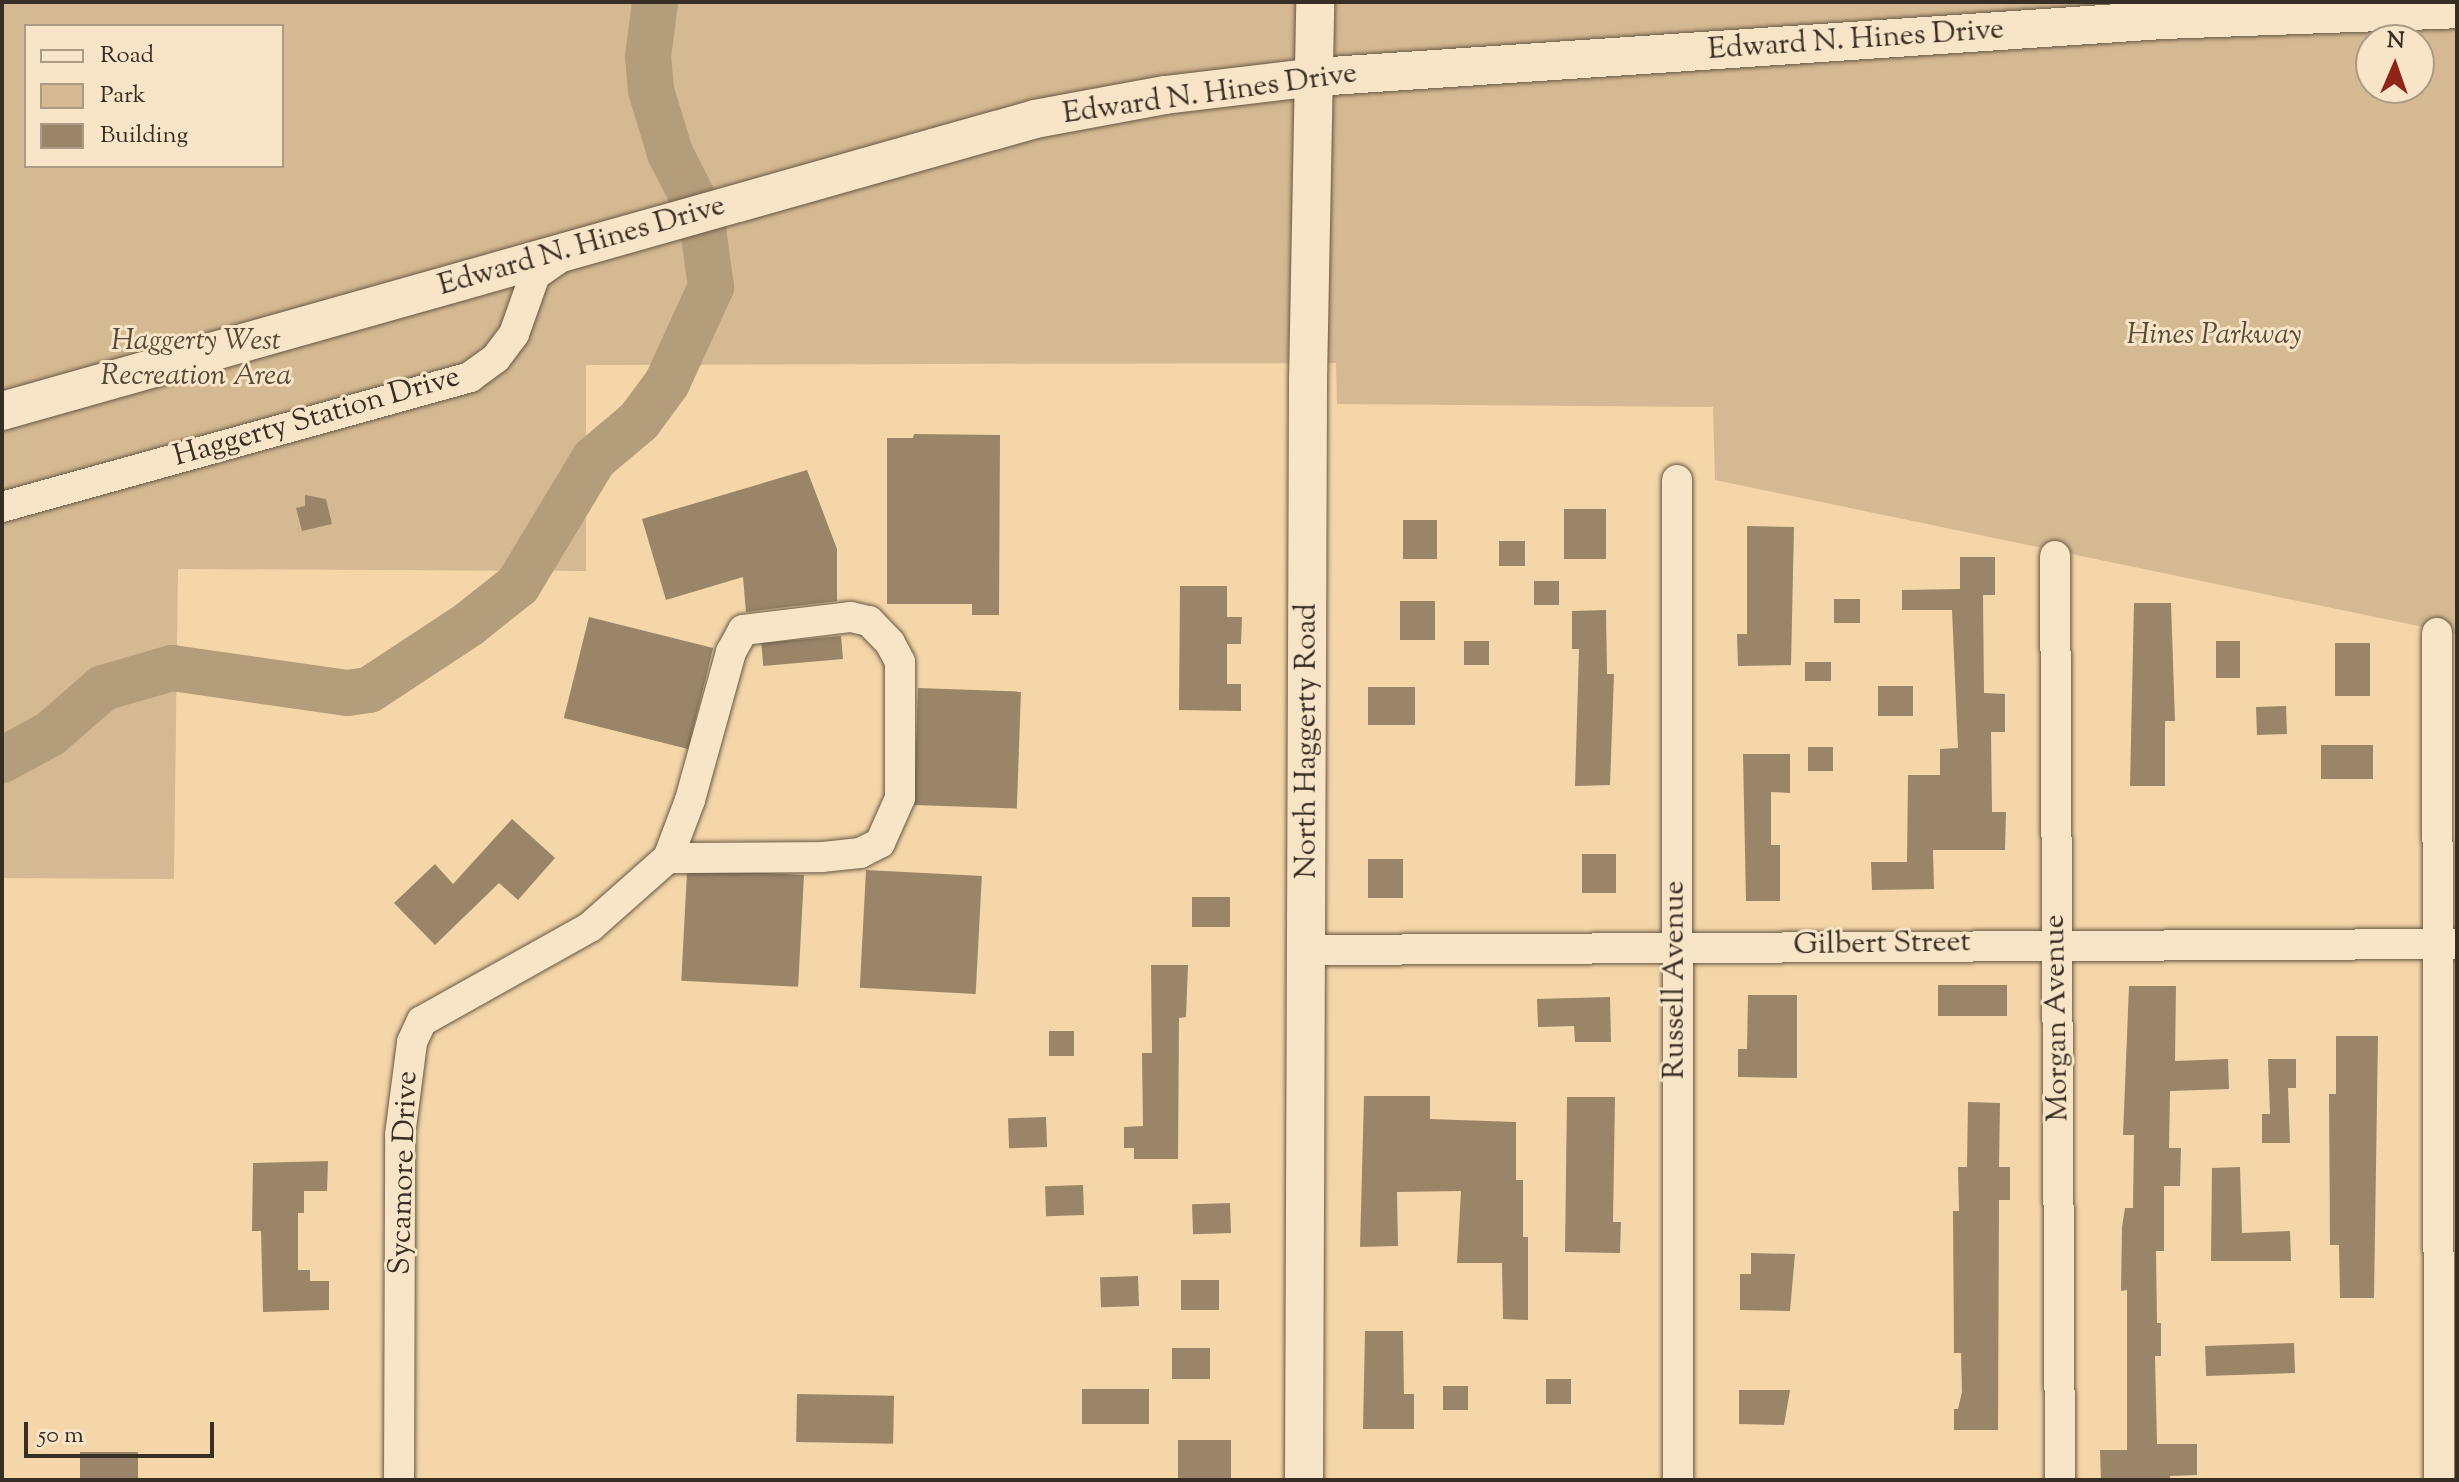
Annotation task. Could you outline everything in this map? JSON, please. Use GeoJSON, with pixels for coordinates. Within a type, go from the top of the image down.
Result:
{"type":"FeatureCollection","features":[{"type":"Feature","properties":{"kind":"street","name":"North Haggerty Road"},"geometry":{"type":"LineString","coordinates":[[1304,1480],[1308,381],[1315,2]]}},
{"type":"Feature","properties":{"kind":"street","name":"Edward N. Hines Drive"},"geometry":{"type":"LineString","coordinates":[[2,411],[1035,119],[1165,95],[1316,77],[2294,12],[2457,9]]}},
{"type":"Feature","properties":{"kind":"street","name":"Haggerty Station Drive"},"geometry":{"type":"LineString","coordinates":[[2,507],[470,377],[496,358],[514,334],[535,275],[571,251]]}},
{"type":"Feature","properties":{"kind":"street","name":"Russell Avenue"},"geometry":{"type":"LineString","coordinates":[[1677,480],[1678,1480]]}},
{"type":"Feature","properties":{"kind":"street","name":"Morgan Avenue"},"geometry":{"type":"LineString","coordinates":[[2055,556],[2060,1480]]}},
{"type":"Feature","properties":{"kind":"street"},"geometry":{"type":"LineString","coordinates":[[851,617],[869,621],[890,643],[900,662],[900,798],[893,824],[880,843],[860,853],[821,857],[668,858],[690,800],[731,652],[743,630],[851,617]]}},
{"type":"Feature","properties":{"kind":"street"},"geometry":{"type":"LineString","coordinates":[[2437,633],[2447,944],[2439,1480]]}},
{"type":"Feature","properties":{"kind":"street","name":"Sycamore Drive"},"geometry":{"type":"LineString","coordinates":[[399,1480],[400,1135],[412,1042],[422,1021],[590,927],[668,858]]}},
{"type":"Feature","properties":{"kind":"street","name":"Gilbert Street"},"geometry":{"type":"LineString","coordinates":[[1307,950],[2056,943],[2447,944]]}},
{"type":"Feature","properties":{"kind":"green space","name":"Hines Parkway"},"geometry":{"type":"Polygon","coordinates":[[[2,2],[2457,2],[2457,634],[1715,480],[1713,407],[1337,404],[1336,363],[586,365],[586,571],[178,569],[174,879],[2,878],[2,2]]]}},
{"type":"Feature","properties":{"kind":"building"},"geometry":{"type":"Polygon","coordinates":[[[914,434],[1000,435],[999,615],[972,615],[972,604],[887,604],[887,438],[913,438],[914,434]]]}},
{"type":"Feature","properties":{"kind":"building"},"geometry":{"type":"Polygon","coordinates":[[[807,470],[837,549],[837,601],[746,612],[743,577],[666,600],[642,519],[807,470]]]}},
{"type":"Feature","properties":{"kind":"building"},"geometry":{"type":"Polygon","coordinates":[[[305,495],[326,499],[332,524],[302,531],[296,508],[305,506],[305,495]]]}},
{"type":"Feature","properties":{"kind":"building"},"geometry":{"type":"Polygon","coordinates":[[[1564,509],[1606,509],[1606,559],[1564,559],[1564,509]]]}},
{"type":"Feature","properties":{"kind":"building"},"geometry":{"type":"Polygon","coordinates":[[[1403,520],[1437,520],[1437,559],[1403,559],[1403,520]]]}},
{"type":"Feature","properties":{"kind":"building"},"geometry":{"type":"Polygon","coordinates":[[[1747,526],[1794,527],[1791,665],[1738,666],[1737,634],[1747,634],[1747,526]]]}},
{"type":"Feature","properties":{"kind":"building"},"geometry":{"type":"Polygon","coordinates":[[[1499,541],[1525,541],[1525,566],[1499,566],[1499,541]]]}},
{"type":"Feature","properties":{"kind":"building"},"geometry":{"type":"Polygon","coordinates":[[[1960,557],[1995,557],[1995,595],[1983,595],[1984,693],[2005,694],[2005,732],[1991,732],[1992,812],[2006,812],[2005,850],[1933,850],[1934,889],[1872,890],[1871,862],[1907,862],[1908,775],[1940,775],[1940,749],[1958,748],[1952,610],[1902,610],[1902,590],[1960,589],[1960,557]]]}},
{"type":"Feature","properties":{"kind":"building"},"geometry":{"type":"Polygon","coordinates":[[[1534,581],[1559,581],[1559,605],[1534,605],[1534,581]]]}},
{"type":"Feature","properties":{"kind":"building"},"geometry":{"type":"Polygon","coordinates":[[[1180,586],[1227,586],[1227,617],[1242,617],[1241,644],[1227,644],[1227,684],[1241,684],[1241,711],[1179,710],[1180,586]]]}},
{"type":"Feature","properties":{"kind":"building"},"geometry":{"type":"Polygon","coordinates":[[[1834,599],[1860,599],[1860,623],[1834,623],[1834,599]]]}},
{"type":"Feature","properties":{"kind":"building"},"geometry":{"type":"Polygon","coordinates":[[[1400,601],[1435,601],[1435,640],[1400,640],[1400,601]]]}},
{"type":"Feature","properties":{"kind":"building"},"geometry":{"type":"Polygon","coordinates":[[[2134,603],[2171,603],[2175,721],[2165,721],[2165,786],[2130,786],[2134,603]]]}},
{"type":"Feature","properties":{"kind":"building"},"geometry":{"type":"Polygon","coordinates":[[[1606,610],[1607,674],[1614,674],[1610,785],[1575,786],[1579,649],[1572,649],[1572,611],[1606,610]]]}},
{"type":"Feature","properties":{"kind":"building"},"geometry":{"type":"Polygon","coordinates":[[[589,617],[713,648],[688,749],[564,718],[589,617]]]}},
{"type":"Feature","properties":{"kind":"building"},"geometry":{"type":"Polygon","coordinates":[[[841,636],[843,659],[763,666],[761,643],[841,636]]]}},
{"type":"Feature","properties":{"kind":"building"},"geometry":{"type":"Polygon","coordinates":[[[1464,641],[1489,641],[1489,665],[1464,665],[1464,641]]]}},
{"type":"Feature","properties":{"kind":"building"},"geometry":{"type":"Polygon","coordinates":[[[2216,641],[2240,641],[2240,678],[2216,678],[2216,641]]]}},
{"type":"Feature","properties":{"kind":"building"},"geometry":{"type":"Polygon","coordinates":[[[2335,643],[2370,643],[2370,696],[2335,696],[2335,643]]]}},
{"type":"Feature","properties":{"kind":"building"},"geometry":{"type":"Polygon","coordinates":[[[1805,662],[1831,662],[1831,681],[1805,681],[1805,662]]]}},
{"type":"Feature","properties":{"kind":"building"},"geometry":{"type":"Polygon","coordinates":[[[1878,686],[1913,686],[1913,716],[1878,716],[1878,686]]]}},
{"type":"Feature","properties":{"kind":"building"},"geometry":{"type":"Polygon","coordinates":[[[1368,687],[1415,687],[1415,725],[1368,725],[1368,687]]]}},
{"type":"Feature","properties":{"kind":"building"},"geometry":{"type":"Polygon","coordinates":[[[918,688],[1021,692],[1017,809],[914,805],[918,688]]]}},
{"type":"Feature","properties":{"kind":"building"},"geometry":{"type":"Polygon","coordinates":[[[2286,706],[2287,734],[2257,735],[2256,707],[2286,706]]]}},
{"type":"Feature","properties":{"kind":"building"},"geometry":{"type":"Polygon","coordinates":[[[2321,745],[2373,745],[2373,779],[2321,779],[2321,745]]]}},
{"type":"Feature","properties":{"kind":"building"},"geometry":{"type":"Polygon","coordinates":[[[1808,747],[1833,747],[1833,771],[1808,771],[1808,747]]]}},
{"type":"Feature","properties":{"kind":"building"},"geometry":{"type":"Polygon","coordinates":[[[1743,754],[1790,754],[1790,793],[1771,792],[1771,845],[1780,845],[1780,901],[1746,901],[1743,754]]]}},
{"type":"Feature","properties":{"kind":"building"},"geometry":{"type":"Polygon","coordinates":[[[512,819],[555,858],[518,900],[499,883],[435,945],[394,903],[435,864],[453,884],[512,819]]]}},
{"type":"Feature","properties":{"kind":"building"},"geometry":{"type":"Polygon","coordinates":[[[1582,854],[1616,854],[1616,893],[1582,893],[1582,854]]]}},
{"type":"Feature","properties":{"kind":"building"},"geometry":{"type":"Polygon","coordinates":[[[1368,859],[1403,859],[1403,898],[1368,898],[1368,859]]]}},
{"type":"Feature","properties":{"kind":"building"},"geometry":{"type":"Polygon","coordinates":[[[687,869],[804,875],[798,987],[681,981],[687,869]]]}},
{"type":"Feature","properties":{"kind":"building"},"geometry":{"type":"Polygon","coordinates":[[[866,870],[982,876],[976,994],[860,988],[866,870]]]}},
{"type":"Feature","properties":{"kind":"building"},"geometry":{"type":"Polygon","coordinates":[[[1192,897],[1230,897],[1230,927],[1192,927],[1192,897]]]}},
{"type":"Feature","properties":{"kind":"building"},"geometry":{"type":"Polygon","coordinates":[[[1151,965],[1188,965],[1186,1017],[1179,1018],[1178,1159],[1134,1159],[1134,1148],[1124,1148],[1124,1127],[1143,1126],[1142,1053],[1152,1053],[1151,965]]]}},
{"type":"Feature","properties":{"kind":"building"},"geometry":{"type":"Polygon","coordinates":[[[1938,985],[2007,985],[2007,1016],[1938,1016],[1938,985]]]}},
{"type":"Feature","properties":{"kind":"building"},"geometry":{"type":"Polygon","coordinates":[[[2129,986],[2176,986],[2175,1061],[2228,1059],[2229,1089],[2170,1091],[2169,1148],[2181,1148],[2180,1186],[2164,1186],[2164,1251],[2156,1251],[2157,1323],[2161,1323],[2161,1356],[2155,1356],[2157,1444],[2197,1444],[2197,1475],[2170,1476],[2170,1480],[2101,1480],[2100,1450],[2127,1450],[2127,1290],[2121,1291],[2122,1227],[2125,1208],[2133,1208],[2134,1135],[2123,1135],[2129,986]]]}},
{"type":"Feature","properties":{"kind":"building"},"geometry":{"type":"Polygon","coordinates":[[[1748,995],[1797,995],[1797,1078],[1738,1077],[1738,1049],[1747,1049],[1748,995]]]}},
{"type":"Feature","properties":{"kind":"building"},"geometry":{"type":"Polygon","coordinates":[[[1610,997],[1611,1042],[1575,1042],[1574,1026],[1538,1027],[1537,999],[1610,997]]]}},
{"type":"Feature","properties":{"kind":"building"},"geometry":{"type":"Polygon","coordinates":[[[1049,1031],[1074,1031],[1074,1056],[1049,1056],[1049,1031]]]}},
{"type":"Feature","properties":{"kind":"building"},"geometry":{"type":"Polygon","coordinates":[[[2336,1036],[2378,1036],[2374,1298],[2340,1298],[2339,1245],[2330,1245],[2329,1094],[2336,1094],[2336,1036]]]}},
{"type":"Feature","properties":{"kind":"building"},"geometry":{"type":"Polygon","coordinates":[[[2268,1059],[2296,1059],[2296,1088],[2288,1088],[2290,1143],[2262,1143],[2262,1114],[2270,1114],[2268,1059]]]}},
{"type":"Feature","properties":{"kind":"building"},"geometry":{"type":"Polygon","coordinates":[[[1364,1096],[1430,1096],[1430,1119],[1516,1122],[1516,1180],[1523,1180],[1523,1237],[1528,1237],[1528,1320],[1503,1319],[1502,1263],[1457,1263],[1461,1191],[1397,1192],[1398,1246],[1360,1247],[1364,1096]]]}},
{"type":"Feature","properties":{"kind":"building"},"geometry":{"type":"Polygon","coordinates":[[[1567,1097],[1615,1097],[1613,1222],[1621,1222],[1620,1253],[1565,1252],[1567,1097]]]}},
{"type":"Feature","properties":{"kind":"building"},"geometry":{"type":"Polygon","coordinates":[[[1968,1102],[2000,1103],[1999,1167],[2010,1167],[2010,1200],[1999,1200],[1998,1430],[1954,1430],[1954,1409],[1958,1409],[1962,1392],[1961,1353],[1954,1353],[1953,1211],[1959,1211],[1958,1167],[1967,1167],[1968,1102]]]}},
{"type":"Feature","properties":{"kind":"building"},"geometry":{"type":"Polygon","coordinates":[[[1046,1117],[1047,1147],[1009,1148],[1008,1118],[1046,1117]]]}},
{"type":"Feature","properties":{"kind":"building"},"geometry":{"type":"Polygon","coordinates":[[[328,1161],[327,1191],[304,1191],[304,1213],[298,1213],[298,1270],[310,1270],[310,1281],[329,1281],[329,1310],[263,1312],[261,1231],[252,1231],[253,1163],[328,1161]]]}},
{"type":"Feature","properties":{"kind":"building"},"geometry":{"type":"Polygon","coordinates":[[[2240,1167],[2242,1233],[2290,1231],[2291,1261],[2211,1261],[2212,1168],[2240,1167]]]}},
{"type":"Feature","properties":{"kind":"building"},"geometry":{"type":"Polygon","coordinates":[[[1083,1185],[1084,1215],[1046,1216],[1045,1186],[1083,1185]]]}},
{"type":"Feature","properties":{"kind":"building"},"geometry":{"type":"Polygon","coordinates":[[[1230,1203],[1231,1233],[1193,1234],[1192,1204],[1230,1203]]]}},
{"type":"Feature","properties":{"kind":"building"},"geometry":{"type":"Polygon","coordinates":[[[1751,1253],[1795,1254],[1790,1311],[1740,1310],[1740,1274],[1751,1274],[1751,1253]]]}},
{"type":"Feature","properties":{"kind":"building"},"geometry":{"type":"Polygon","coordinates":[[[1138,1276],[1139,1306],[1101,1307],[1100,1277],[1138,1276]]]}},
{"type":"Feature","properties":{"kind":"building"},"geometry":{"type":"Polygon","coordinates":[[[1181,1280],[1219,1280],[1219,1310],[1181,1310],[1181,1280]]]}},
{"type":"Feature","properties":{"kind":"building"},"geometry":{"type":"Polygon","coordinates":[[[1365,1331],[1403,1331],[1404,1394],[1414,1394],[1414,1429],[1363,1429],[1365,1331]]]}},
{"type":"Feature","properties":{"kind":"building"},"geometry":{"type":"Polygon","coordinates":[[[2294,1343],[2295,1373],[2206,1376],[2205,1346],[2294,1343]]]}},
{"type":"Feature","properties":{"kind":"building"},"geometry":{"type":"Polygon","coordinates":[[[1172,1348],[1210,1348],[1210,1379],[1172,1379],[1172,1348]]]}},
{"type":"Feature","properties":{"kind":"building"},"geometry":{"type":"Polygon","coordinates":[[[1546,1379],[1571,1379],[1571,1404],[1546,1404],[1546,1379]]]}},
{"type":"Feature","properties":{"kind":"building"},"geometry":{"type":"Polygon","coordinates":[[[1443,1386],[1468,1386],[1468,1410],[1443,1410],[1443,1386]]]}},
{"type":"Feature","properties":{"kind":"building"},"geometry":{"type":"Polygon","coordinates":[[[1082,1389],[1149,1389],[1149,1424],[1082,1424],[1082,1389]]]}},
{"type":"Feature","properties":{"kind":"building"},"geometry":{"type":"Polygon","coordinates":[[[1739,1390],[1790,1390],[1784,1425],[1739,1424],[1739,1390]]]}},
{"type":"Feature","properties":{"kind":"building"},"geometry":{"type":"Polygon","coordinates":[[[797,1394],[894,1396],[893,1444],[796,1442],[797,1394]]]}},
{"type":"Feature","properties":{"kind":"building"},"geometry":{"type":"Polygon","coordinates":[[[1178,1440],[1231,1440],[1231,1480],[1178,1480],[1178,1440]]]}},
{"type":"Feature","properties":{"kind":"building"},"geometry":{"type":"Polygon","coordinates":[[[80,1452],[138,1452],[138,1480],[80,1480],[80,1452]]]}},
{"type":"Feature","properties":{"kind":"waterway"},"geometry":{"type":"LineString","coordinates":[[2,760],[50,734],[103,688],[172,668],[347,693],[369,690],[469,624],[518,585],[594,459],[639,421],[667,383],[711,287],[701,214],[670,153],[651,90],[648,57],[655,2]]}},
{"type":"Feature","properties":{"kind":"park label","name":"Haggerty West Recreation Area"},"geometry":{"type":"Point","coordinates":[196,359]}}]}
